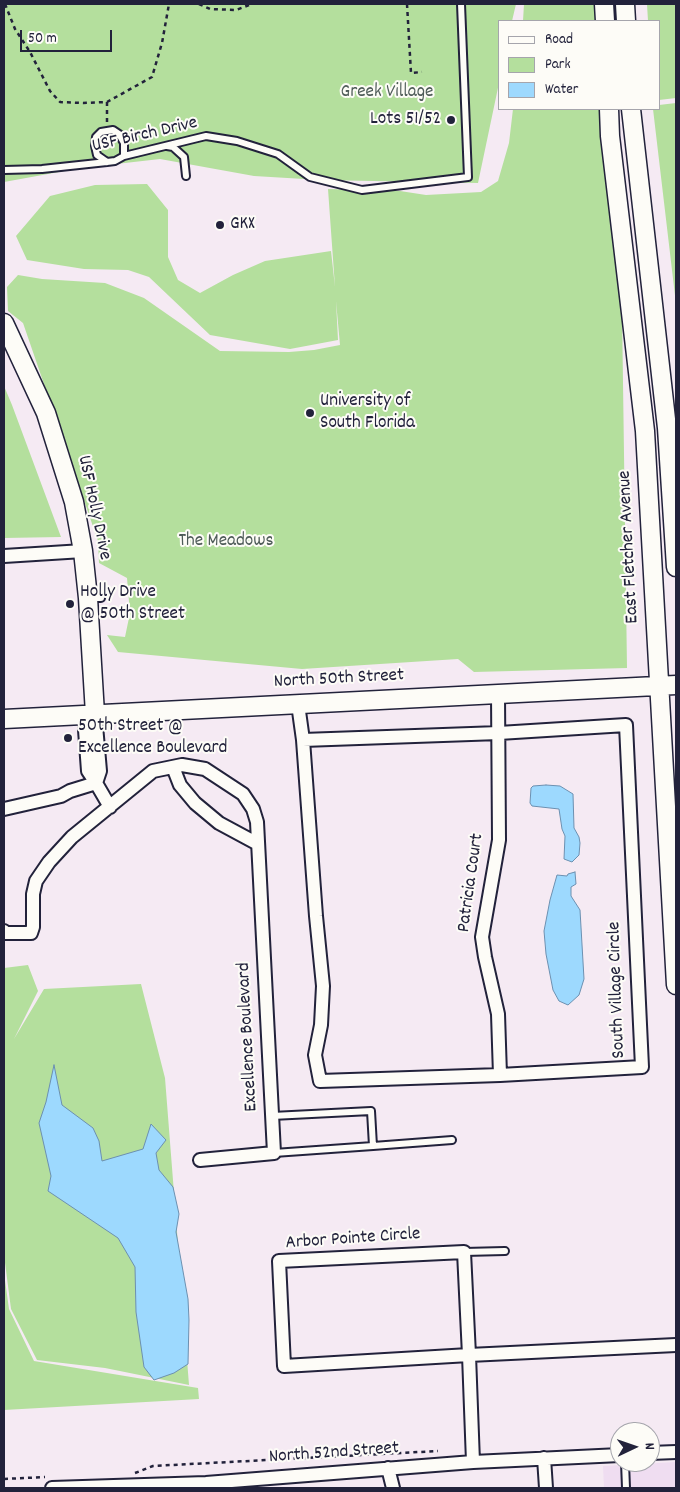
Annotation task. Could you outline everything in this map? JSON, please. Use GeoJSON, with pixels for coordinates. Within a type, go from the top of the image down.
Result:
{"type":"FeatureCollection","features":[{"type":"Feature","properties":{"kind":"main road"},"geometry":{"type":"LineString","coordinates":[[604,4],[605,20]]}},
{"type":"Feature","properties":{"kind":"main road"},"geometry":{"type":"LineString","coordinates":[[625,4],[626,20]]}},
{"type":"Feature","properties":{"kind":"main road","name":"East Fletcher Avenue"},"geometry":{"type":"LineString","coordinates":[[609,110],[610,136],[644,431],[668,686],[676,985]]}},
{"type":"Feature","properties":{"kind":"main road"},"geometry":{"type":"LineString","coordinates":[[631,110],[667,428],[676,567]]}},
{"type":"Feature","properties":{"kind":"main road","name":"USF Holly Drive"},"geometry":{"type":"LineString","coordinates":[[4,322],[46,413],[74,502],[83,551],[95,598],[96,714]]}},
{"type":"Feature","properties":{"kind":"main road","name":"North 50th Street"},"geometry":{"type":"LineString","coordinates":[[4,719],[668,686]]}},
{"type":"Feature","properties":{"kind":"street"},"geometry":{"type":"LineString","coordinates":[[4,556],[83,551]]}},
{"type":"Feature","properties":{"kind":"street","name":"Patricia Court"},"geometry":{"type":"LineString","coordinates":[[498,694],[499,840],[482,936],[498,1014],[500,1074]]}},
{"type":"Feature","properties":{"kind":"street","name":"South Village Circle"},"geometry":{"type":"LineString","coordinates":[[298,704],[303,740],[323,986],[321,1025],[315,1054],[320,1081],[642,1067],[626,725],[499,733],[303,740]]}},
{"type":"Feature","properties":{"kind":"street"},"geometry":{"type":"LineString","coordinates":[[96,714],[85,730],[88,771],[110,807]]}},
{"type":"Feature","properties":{"kind":"street","name":"Excellence Boulevard"},"geometry":{"type":"LineString","coordinates":[[4,931],[5,933],[31,933],[33,927],[33,894],[36,881],[49,862],[72,837],[152,771],[182,765],[205,768],[243,794],[253,809],[258,844],[274,1153]]}},
{"type":"Feature","properties":{"kind":"street"},"geometry":{"type":"LineString","coordinates":[[173,767],[180,785],[195,803],[219,823],[258,844]]}},
{"type":"Feature","properties":{"kind":"street"},"geometry":{"type":"LineString","coordinates":[[4,809],[61,796],[70,791],[96,783]]}},
{"type":"Feature","properties":{"kind":"street"},"geometry":{"type":"LineString","coordinates":[[200,1160],[274,1153]]}},
{"type":"Feature","properties":{"kind":"street"},"geometry":{"type":"LineString","coordinates":[[464,1252],[473,1462]]}},
{"type":"Feature","properties":{"kind":"street","name":"Arbor Pointe Circle"},"geometry":{"type":"LineString","coordinates":[[464,1252],[279,1261],[284,1366],[676,1345]]}},
{"type":"Feature","properties":{"kind":"street"},"geometry":{"type":"LineString","coordinates":[[660,1453],[676,1452]]}},
{"type":"Feature","properties":{"kind":"street","name":"North 52nd Street"},"geometry":{"type":"LineString","coordinates":[[52,1483],[243,1484],[388,1468],[610,1455]]}},
{"type":"Feature","properties":{"kind":"street"},"geometry":{"type":"LineString","coordinates":[[544,1458],[546,1488]]}},
{"type":"Feature","properties":{"kind":"street"},"geometry":{"type":"LineString","coordinates":[[388,1468],[393,1488]]}},
{"type":"Feature","properties":{"kind":"lane","name":"USF Birch Drive"},"geometry":{"type":"LineString","coordinates":[[4,170],[42,169],[115,161],[124,156],[206,136],[237,141],[278,154],[310,177],[362,190],[468,177],[461,4]]}},
{"type":"Feature","properties":{"kind":"lane"},"geometry":{"type":"LineString","coordinates":[[106,162],[97,155],[95,146],[96,137],[108,130],[113,130],[119,134],[124,143],[124,156]]}},
{"type":"Feature","properties":{"kind":"lane"},"geometry":{"type":"LineString","coordinates":[[166,145],[173,147],[184,157],[186,176]]}},
{"type":"Feature","properties":{"kind":"lane"},"geometry":{"type":"LineString","coordinates":[[272,1116],[371,1111],[373,1146]]}},
{"type":"Feature","properties":{"kind":"lane"},"geometry":{"type":"LineString","coordinates":[[274,1153],[452,1140]]}},
{"type":"Feature","properties":{"kind":"lane"},"geometry":{"type":"LineString","coordinates":[[464,1252],[505,1251]]}},
{"type":"Feature","properties":{"kind":"lane"},"geometry":{"type":"LineString","coordinates":[[625,1472],[626,1488]]}},
{"type":"Feature","properties":{"kind":"path"},"geometry":{"type":"LineString","coordinates":[[5,4],[14,29],[30,52],[50,91],[60,102],[83,104],[107,102],[152,77],[162,42],[168,4]]}},
{"type":"Feature","properties":{"kind":"path"},"geometry":{"type":"LineString","coordinates":[[199,4],[210,8],[236,10],[252,4]]}},
{"type":"Feature","properties":{"kind":"path"},"geometry":{"type":"LineString","coordinates":[[407,4],[411,72],[422,72]]}},
{"type":"Feature","properties":{"kind":"path"},"geometry":{"type":"LineString","coordinates":[[107,102],[108,130]]}},
{"type":"Feature","properties":{"kind":"path"},"geometry":{"type":"LineString","coordinates":[[132,1474],[153,1466],[444,1451]]}},
{"type":"Feature","properties":{"kind":"path"},"geometry":{"type":"LineString","coordinates":[[4,1479],[52,1483]]}},
{"type":"Feature","properties":{"kind":"shaded area"},"geometry":{"type":"Polygon","coordinates":[[[676,1462],[676,1488],[604,1488],[603,1466],[610,1466],[610,1472],[660,1472],[660,1463],[676,1462]]]}},
{"type":"Feature","properties":{"kind":"green space","name":"Greek Village"},"geometry":{"type":"Polygon","coordinates":[[[4,4],[516,4],[512,20],[498,20],[498,88],[478,183],[321,180],[254,176],[160,159],[81,168],[4,182],[4,4]]]}},
{"type":"Feature","properties":{"kind":"green space"},"geometry":{"type":"Polygon","coordinates":[[[524,4],[598,4],[600,20],[523,20],[524,4]]]}},
{"type":"Feature","properties":{"kind":"green space"},"geometry":{"type":"Polygon","coordinates":[[[647,4],[676,4],[676,98],[660,100],[660,20],[648,20],[647,4]]]}},
{"type":"Feature","properties":{"kind":"green space"},"geometry":{"type":"Polygon","coordinates":[[[676,103],[676,304],[653,110],[660,110],[660,105],[676,103]]]}},
{"type":"Feature","properties":{"kind":"green space","name":"The Meadows"},"geometry":{"type":"Polygon","coordinates":[[[513,110],[606,110],[622,311],[627,668],[474,672],[458,659],[302,669],[118,652],[107,635],[125,637],[130,613],[127,578],[99,563],[98,541],[23,323],[8,311],[7,287],[18,275],[42,279],[105,283],[144,298],[220,351],[289,352],[340,345],[336,301],[338,340],[290,349],[210,335],[149,277],[128,270],[84,269],[27,260],[16,236],[50,196],[95,185],[147,184],[168,210],[168,257],[178,280],[200,293],[233,275],[265,261],[331,251],[335,287],[328,189],[400,191],[426,195],[481,192],[498,181],[509,143],[513,110]]]}},
{"type":"Feature","properties":{"kind":"green space"},"geometry":{"type":"Polygon","coordinates":[[[4,386],[12,405],[61,537],[4,538],[4,386]]]}},
{"type":"Feature","properties":{"kind":"green space"},"geometry":{"type":"Polygon","coordinates":[[[28,965],[38,991],[14,1039],[44,989],[141,984],[165,1078],[189,1385],[105,1368],[37,1360],[11,1309],[4,1255],[4,968],[28,965]]]}},
{"type":"Feature","properties":{"kind":"green space"},"geometry":{"type":"Polygon","coordinates":[[[4,1273],[9,1309],[34,1361],[198,1388],[199,1399],[4,1410],[4,1273]]]}},
{"type":"Feature","properties":{"kind":"water"},"geometry":{"type":"Polygon","coordinates":[[[533,786],[560,786],[573,794],[574,828],[580,843],[579,855],[572,862],[564,859],[565,836],[559,809],[532,806],[530,803],[531,788],[533,786]]]}},
{"type":"Feature","properties":{"kind":"water"},"geometry":{"type":"Polygon","coordinates":[[[575,872],[576,884],[571,887],[571,896],[580,910],[584,979],[579,995],[568,1005],[559,1001],[553,990],[544,931],[557,875],[567,876],[575,872]]]}},
{"type":"Feature","properties":{"kind":"water"},"geometry":{"type":"Polygon","coordinates":[[[54,1065],[62,1105],[93,1128],[99,1141],[102,1161],[143,1149],[151,1124],[166,1140],[156,1153],[159,1170],[173,1187],[179,1214],[176,1232],[188,1299],[189,1320],[188,1364],[174,1373],[154,1380],[144,1367],[136,1312],[135,1267],[118,1238],[48,1191],[51,1176],[39,1123],[46,1102],[54,1065]]]}},
{"type":"Feature","properties":{"kind":"place","name":"Lots 51/52"},"geometry":{"type":"Point","coordinates":[451,120]}},
{"type":"Feature","properties":{"kind":"place","name":"GKX"},"geometry":{"type":"Point","coordinates":[220,225]}},
{"type":"Feature","properties":{"kind":"place","name":"University of South Florida"},"geometry":{"type":"Point","coordinates":[310,413]}},
{"type":"Feature","properties":{"kind":"place","name":"Holly Drive @ 50th Street"},"geometry":{"type":"Point","coordinates":[70,604]}},
{"type":"Feature","properties":{"kind":"place","name":"50th Street @ Excellence Boulevard"},"geometry":{"type":"Point","coordinates":[68,738]}}]}
